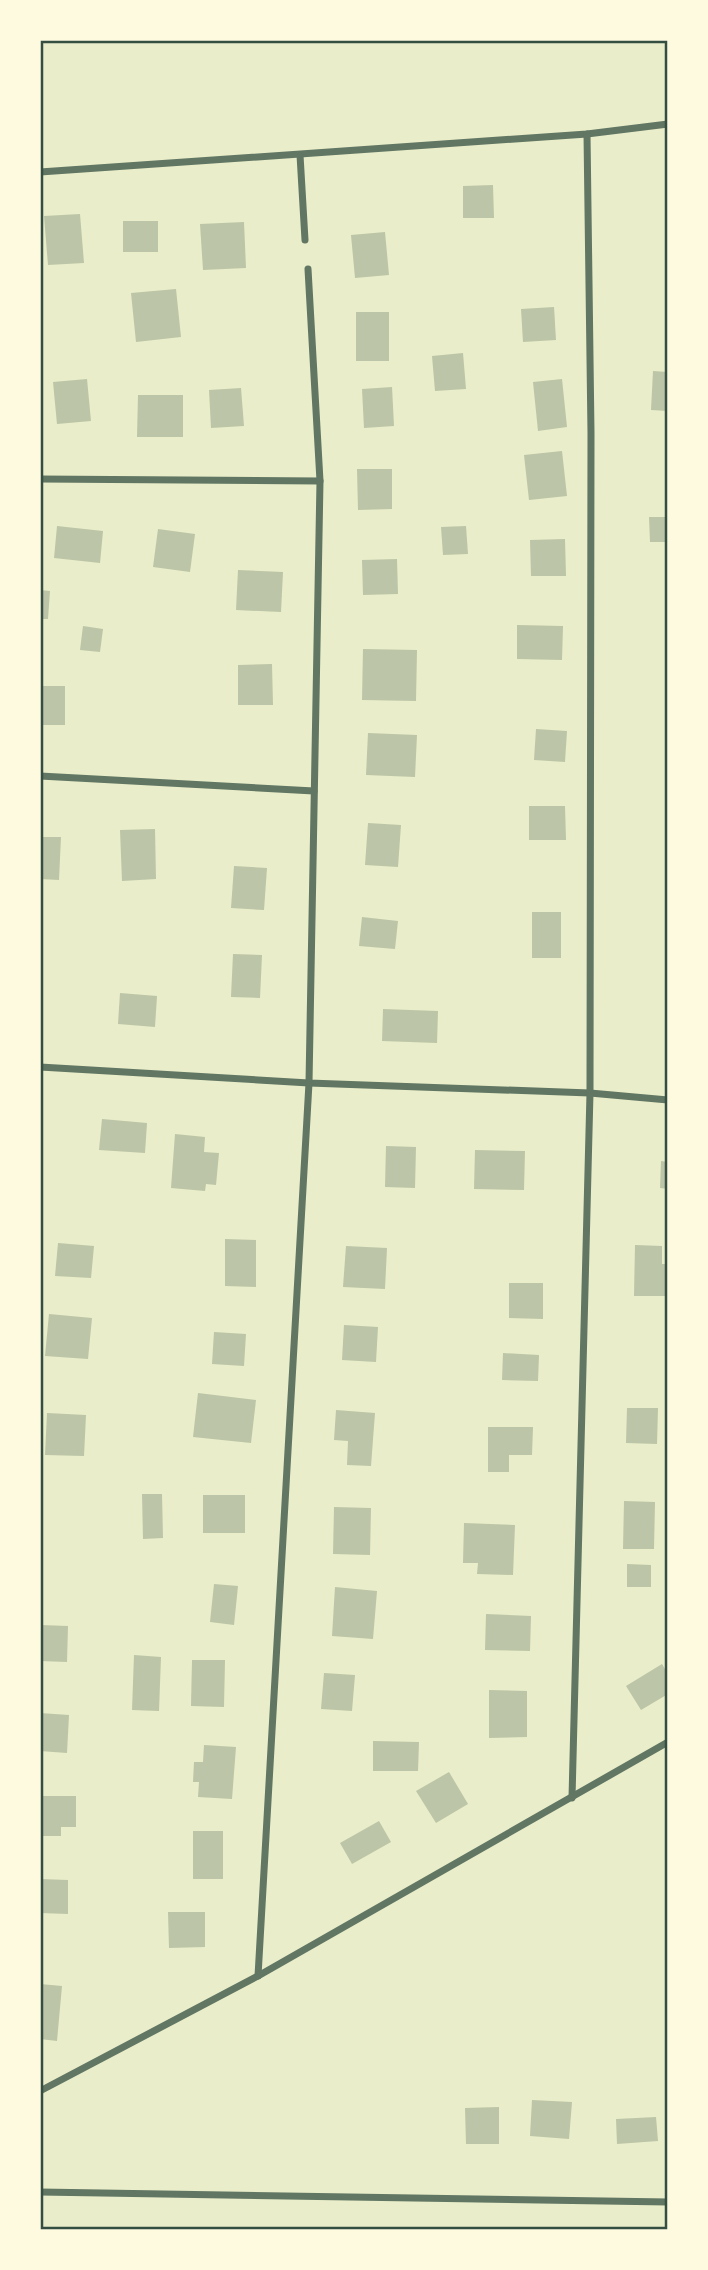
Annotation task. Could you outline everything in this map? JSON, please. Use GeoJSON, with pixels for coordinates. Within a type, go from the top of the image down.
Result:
{"type":"FeatureCollection","features":[{"type":"Feature","properties":{"kind":"street"},"geometry":{"type":"LineString","coordinates":[[40,172],[587,134],[668,124]]}},
{"type":"Feature","properties":{"kind":"street"},"geometry":{"type":"LineString","coordinates":[[572,1798],[590,1093],[591,433],[587,134]]}},
{"type":"Feature","properties":{"kind":"street"},"geometry":{"type":"LineString","coordinates":[[300,155],[305,240]]}},
{"type":"Feature","properties":{"kind":"street"},"geometry":{"type":"LineString","coordinates":[[258,1976],[309,1083],[320,481],[308,268]]}},
{"type":"Feature","properties":{"kind":"street"},"geometry":{"type":"LineString","coordinates":[[40,479],[320,481]]}},
{"type":"Feature","properties":{"kind":"street"},"geometry":{"type":"LineString","coordinates":[[40,776],[314,790]]}},
{"type":"Feature","properties":{"kind":"street"},"geometry":{"type":"LineString","coordinates":[[40,1067],[309,1083],[590,1093],[668,1100]]}},
{"type":"Feature","properties":{"kind":"street"},"geometry":{"type":"LineString","coordinates":[[40,2091],[258,1976],[668,1742]]}},
{"type":"Feature","properties":{"kind":"street"},"geometry":{"type":"LineString","coordinates":[[40,2192],[668,2202]]}},
{"type":"Feature","properties":{"kind":"building"},"geometry":{"type":"Polygon","coordinates":[[[493,185],[494,218],[463,218],[463,186],[493,185]]]}},
{"type":"Feature","properties":{"kind":"building"},"geometry":{"type":"Polygon","coordinates":[[[80,214],[84,263],[48,265],[44,216],[80,214]]]}},
{"type":"Feature","properties":{"kind":"building"},"geometry":{"type":"Polygon","coordinates":[[[123,221],[158,221],[158,252],[123,252],[123,221]]]}},
{"type":"Feature","properties":{"kind":"building"},"geometry":{"type":"Polygon","coordinates":[[[244,222],[246,268],[203,270],[200,224],[244,222]]]}},
{"type":"Feature","properties":{"kind":"building"},"geometry":{"type":"Polygon","coordinates":[[[385,232],[389,275],[355,278],[351,235],[385,232]]]}},
{"type":"Feature","properties":{"kind":"building"},"geometry":{"type":"Polygon","coordinates":[[[176,289],[181,337],[136,342],[131,293],[176,289]]]}},
{"type":"Feature","properties":{"kind":"building"},"geometry":{"type":"Polygon","coordinates":[[[554,307],[556,340],[523,342],[521,309],[554,307]]]}},
{"type":"Feature","properties":{"kind":"building"},"geometry":{"type":"Polygon","coordinates":[[[356,312],[389,312],[389,361],[356,361],[356,312]]]}},
{"type":"Feature","properties":{"kind":"building"},"geometry":{"type":"Polygon","coordinates":[[[463,353],[466,389],[435,391],[432,356],[463,353]]]}},
{"type":"Feature","properties":{"kind":"building"},"geometry":{"type":"Polygon","coordinates":[[[653,371],[668,372],[668,411],[651,410],[653,371]]]}},
{"type":"Feature","properties":{"kind":"building"},"geometry":{"type":"Polygon","coordinates":[[[87,379],[91,421],[57,424],[53,382],[87,379]]]}},
{"type":"Feature","properties":{"kind":"building"},"geometry":{"type":"Polygon","coordinates":[[[562,379],[567,427],[538,431],[533,382],[562,379]]]}},
{"type":"Feature","properties":{"kind":"building"},"geometry":{"type":"Polygon","coordinates":[[[392,387],[394,426],[364,428],[362,389],[392,387]]]}},
{"type":"Feature","properties":{"kind":"building"},"geometry":{"type":"Polygon","coordinates":[[[241,388],[244,426],[211,428],[209,390],[241,388]]]}},
{"type":"Feature","properties":{"kind":"building"},"geometry":{"type":"Polygon","coordinates":[[[138,395],[183,395],[183,437],[137,437],[138,395]]]}},
{"type":"Feature","properties":{"kind":"building"},"geometry":{"type":"Polygon","coordinates":[[[562,451],[567,496],[529,500],[524,455],[562,451]]]}},
{"type":"Feature","properties":{"kind":"building"},"geometry":{"type":"Polygon","coordinates":[[[357,469],[392,469],[392,509],[358,510],[357,469]]]}},
{"type":"Feature","properties":{"kind":"building"},"geometry":{"type":"Polygon","coordinates":[[[649,517],[668,517],[668,542],[650,542],[649,517]]]}},
{"type":"Feature","properties":{"kind":"building"},"geometry":{"type":"Polygon","coordinates":[[[57,526],[103,531],[100,563],[54,558],[57,526]]]}},
{"type":"Feature","properties":{"kind":"building"},"geometry":{"type":"Polygon","coordinates":[[[466,526],[468,554],[443,555],[441,527],[466,526]]]}},
{"type":"Feature","properties":{"kind":"building"},"geometry":{"type":"Polygon","coordinates":[[[158,529],[195,534],[190,572],[153,567],[158,529]]]}},
{"type":"Feature","properties":{"kind":"building"},"geometry":{"type":"Polygon","coordinates":[[[565,539],[566,576],[531,576],[530,540],[565,539]]]}},
{"type":"Feature","properties":{"kind":"building"},"geometry":{"type":"Polygon","coordinates":[[[397,559],[398,594],[363,595],[362,560],[397,559]]]}},
{"type":"Feature","properties":{"kind":"building"},"geometry":{"type":"Polygon","coordinates":[[[238,570],[283,572],[281,612],[236,610],[238,570]]]}},
{"type":"Feature","properties":{"kind":"building"},"geometry":{"type":"Polygon","coordinates":[[[40,590],[50,591],[48,619],[40,619],[40,590]]]}},
{"type":"Feature","properties":{"kind":"building"},"geometry":{"type":"Polygon","coordinates":[[[517,625],[563,626],[562,660],[517,659],[517,625]]]}},
{"type":"Feature","properties":{"kind":"building"},"geometry":{"type":"Polygon","coordinates":[[[83,626],[103,629],[100,652],[80,650],[83,626]]]}},
{"type":"Feature","properties":{"kind":"building"},"geometry":{"type":"Polygon","coordinates":[[[363,649],[417,650],[416,701],[362,700],[363,649]]]}},
{"type":"Feature","properties":{"kind":"building"},"geometry":{"type":"Polygon","coordinates":[[[272,664],[273,705],[238,705],[238,665],[272,664]]]}},
{"type":"Feature","properties":{"kind":"building"},"geometry":{"type":"Polygon","coordinates":[[[40,686],[65,686],[65,725],[40,725],[40,686]]]}},
{"type":"Feature","properties":{"kind":"building"},"geometry":{"type":"Polygon","coordinates":[[[536,729],[567,731],[565,762],[534,760],[536,729]]]}},
{"type":"Feature","properties":{"kind":"building"},"geometry":{"type":"Polygon","coordinates":[[[368,733],[417,735],[415,777],[366,775],[368,733]]]}},
{"type":"Feature","properties":{"kind":"building"},"geometry":{"type":"Polygon","coordinates":[[[529,806],[565,806],[566,840],[529,840],[529,806]]]}},
{"type":"Feature","properties":{"kind":"building"},"geometry":{"type":"Polygon","coordinates":[[[368,823],[401,825],[398,867],[365,865],[368,823]]]}},
{"type":"Feature","properties":{"kind":"building"},"geometry":{"type":"Polygon","coordinates":[[[155,829],[156,879],[122,881],[120,830],[155,829]]]}},
{"type":"Feature","properties":{"kind":"building"},"geometry":{"type":"Polygon","coordinates":[[[40,837],[61,837],[59,880],[40,879],[40,837]]]}},
{"type":"Feature","properties":{"kind":"building"},"geometry":{"type":"Polygon","coordinates":[[[234,866],[267,868],[264,910],[231,908],[234,866]]]}},
{"type":"Feature","properties":{"kind":"building"},"geometry":{"type":"Polygon","coordinates":[[[532,912],[561,912],[561,958],[532,958],[532,912]]]}},
{"type":"Feature","properties":{"kind":"building"},"geometry":{"type":"Polygon","coordinates":[[[362,917],[398,921],[395,949],[359,946],[362,917]]]}},
{"type":"Feature","properties":{"kind":"building"},"geometry":{"type":"Polygon","coordinates":[[[233,954],[262,955],[260,998],[231,997],[233,954]]]}},
{"type":"Feature","properties":{"kind":"building"},"geometry":{"type":"Polygon","coordinates":[[[120,993],[157,996],[155,1027],[118,1024],[120,993]]]}},
{"type":"Feature","properties":{"kind":"building"},"geometry":{"type":"Polygon","coordinates":[[[383,1009],[438,1011],[437,1043],[382,1041],[383,1009]]]}},
{"type":"Feature","properties":{"kind":"building"},"geometry":{"type":"Polygon","coordinates":[[[102,1119],[147,1123],[145,1153],[99,1150],[102,1119]]]}},
{"type":"Feature","properties":{"kind":"building"},"geometry":{"type":"Polygon","coordinates":[[[175,1134],[205,1137],[204,1152],[219,1153],[216,1185],[206,1184],[205,1191],[171,1188],[175,1134]]]}},
{"type":"Feature","properties":{"kind":"building"},"geometry":{"type":"Polygon","coordinates":[[[386,1146],[416,1147],[415,1188],[385,1187],[386,1146]]]}},
{"type":"Feature","properties":{"kind":"building"},"geometry":{"type":"Polygon","coordinates":[[[475,1150],[525,1151],[524,1190],[474,1189],[475,1150]]]}},
{"type":"Feature","properties":{"kind":"building"},"geometry":{"type":"Polygon","coordinates":[[[661,1161],[668,1162],[668,1189],[660,1188],[661,1161]]]}},
{"type":"Feature","properties":{"kind":"building"},"geometry":{"type":"Polygon","coordinates":[[[225,1239],[256,1240],[256,1287],[225,1286],[225,1239]]]}},
{"type":"Feature","properties":{"kind":"building"},"geometry":{"type":"Polygon","coordinates":[[[58,1243],[94,1246],[91,1278],[55,1276],[58,1243]]]}},
{"type":"Feature","properties":{"kind":"building"},"geometry":{"type":"Polygon","coordinates":[[[635,1245],[662,1246],[662,1264],[668,1264],[668,1296],[634,1296],[635,1245]]]}},
{"type":"Feature","properties":{"kind":"building"},"geometry":{"type":"Polygon","coordinates":[[[346,1246],[387,1248],[385,1289],[343,1287],[346,1246]]]}},
{"type":"Feature","properties":{"kind":"building"},"geometry":{"type":"Polygon","coordinates":[[[509,1283],[543,1283],[543,1319],[509,1318],[509,1283]]]}},
{"type":"Feature","properties":{"kind":"building"},"geometry":{"type":"Polygon","coordinates":[[[49,1314],[92,1318],[88,1359],[45,1356],[49,1314]]]}},
{"type":"Feature","properties":{"kind":"building"},"geometry":{"type":"Polygon","coordinates":[[[344,1325],[378,1327],[376,1362],[342,1360],[344,1325]]]}},
{"type":"Feature","properties":{"kind":"building"},"geometry":{"type":"Polygon","coordinates":[[[214,1332],[246,1334],[244,1366],[212,1364],[214,1332]]]}},
{"type":"Feature","properties":{"kind":"building"},"geometry":{"type":"Polygon","coordinates":[[[503,1353],[539,1355],[538,1381],[502,1380],[503,1353]]]}},
{"type":"Feature","properties":{"kind":"building"},"geometry":{"type":"Polygon","coordinates":[[[198,1393],[256,1400],[251,1443],[193,1437],[198,1393]]]}},
{"type":"Feature","properties":{"kind":"building"},"geometry":{"type":"Polygon","coordinates":[[[627,1408],[658,1408],[657,1444],[626,1443],[627,1408]]]}},
{"type":"Feature","properties":{"kind":"building"},"geometry":{"type":"Polygon","coordinates":[[[336,1410],[375,1413],[371,1466],[347,1465],[348,1441],[334,1440],[336,1410]]]}},
{"type":"Feature","properties":{"kind":"building"},"geometry":{"type":"Polygon","coordinates":[[[47,1413],[86,1415],[84,1456],[45,1455],[47,1413]]]}},
{"type":"Feature","properties":{"kind":"building"},"geometry":{"type":"Polygon","coordinates":[[[488,1427],[533,1427],[532,1455],[509,1455],[509,1472],[488,1472],[488,1427]]]}},
{"type":"Feature","properties":{"kind":"building"},"geometry":{"type":"Polygon","coordinates":[[[142,1494],[162,1494],[163,1538],[143,1539],[142,1494]]]}},
{"type":"Feature","properties":{"kind":"building"},"geometry":{"type":"Polygon","coordinates":[[[203,1495],[245,1495],[245,1533],[203,1533],[203,1495]]]}},
{"type":"Feature","properties":{"kind":"building"},"geometry":{"type":"Polygon","coordinates":[[[624,1501],[655,1502],[654,1549],[623,1549],[624,1501]]]}},
{"type":"Feature","properties":{"kind":"building"},"geometry":{"type":"Polygon","coordinates":[[[334,1507],[371,1508],[370,1555],[333,1554],[334,1507]]]}},
{"type":"Feature","properties":{"kind":"building"},"geometry":{"type":"Polygon","coordinates":[[[464,1523],[515,1525],[513,1575],[477,1574],[478,1563],[463,1563],[464,1523]]]}},
{"type":"Feature","properties":{"kind":"building"},"geometry":{"type":"Polygon","coordinates":[[[627,1564],[651,1565],[651,1587],[627,1587],[627,1564]]]}},
{"type":"Feature","properties":{"kind":"building"},"geometry":{"type":"Polygon","coordinates":[[[214,1584],[238,1586],[234,1625],[210,1622],[214,1584]]]}},
{"type":"Feature","properties":{"kind":"building"},"geometry":{"type":"Polygon","coordinates":[[[335,1587],[377,1591],[373,1639],[332,1636],[335,1587]]]}},
{"type":"Feature","properties":{"kind":"building"},"geometry":{"type":"Polygon","coordinates":[[[486,1614],[531,1616],[530,1651],[485,1650],[486,1614]]]}},
{"type":"Feature","properties":{"kind":"building"},"geometry":{"type":"Polygon","coordinates":[[[40,1625],[68,1626],[67,1662],[40,1661],[40,1625]]]}},
{"type":"Feature","properties":{"kind":"building"},"geometry":{"type":"Polygon","coordinates":[[[134,1655],[161,1657],[159,1711],[132,1710],[134,1655]]]}},
{"type":"Feature","properties":{"kind":"building"},"geometry":{"type":"Polygon","coordinates":[[[192,1660],[225,1660],[224,1707],[191,1706],[192,1660]]]}},
{"type":"Feature","properties":{"kind":"building"},"geometry":{"type":"Polygon","coordinates":[[[662,1664],[668,1674],[668,1694],[641,1710],[626,1686],[662,1664]]]}},
{"type":"Feature","properties":{"kind":"building"},"geometry":{"type":"Polygon","coordinates":[[[324,1673],[355,1675],[352,1711],[321,1709],[324,1673]]]}},
{"type":"Feature","properties":{"kind":"building"},"geometry":{"type":"Polygon","coordinates":[[[489,1690],[527,1691],[527,1737],[489,1738],[489,1690]]]}},
{"type":"Feature","properties":{"kind":"building"},"geometry":{"type":"Polygon","coordinates":[[[40,1713],[69,1715],[67,1753],[40,1751],[40,1713]]]}},
{"type":"Feature","properties":{"kind":"building"},"geometry":{"type":"Polygon","coordinates":[[[373,1741],[419,1742],[418,1771],[373,1771],[373,1741]]]}},
{"type":"Feature","properties":{"kind":"building"},"geometry":{"type":"Polygon","coordinates":[[[204,1745],[236,1747],[232,1799],[198,1797],[199,1782],[193,1782],[194,1762],[203,1762],[204,1745]]]}},
{"type":"Feature","properties":{"kind":"building"},"geometry":{"type":"Polygon","coordinates":[[[449,1772],[468,1804],[436,1823],[416,1791],[449,1772]]]}},
{"type":"Feature","properties":{"kind":"building"},"geometry":{"type":"Polygon","coordinates":[[[40,1796],[76,1796],[76,1827],[61,1827],[61,1836],[40,1836],[40,1796]]]}},
{"type":"Feature","properties":{"kind":"building"},"geometry":{"type":"Polygon","coordinates":[[[379,1821],[391,1842],[352,1864],[340,1843],[379,1821]]]}},
{"type":"Feature","properties":{"kind":"building"},"geometry":{"type":"Polygon","coordinates":[[[193,1831],[223,1831],[223,1879],[193,1879],[193,1831]]]}},
{"type":"Feature","properties":{"kind":"building"},"geometry":{"type":"Polygon","coordinates":[[[40,1879],[68,1880],[68,1914],[40,1913],[40,1879]]]}},
{"type":"Feature","properties":{"kind":"building"},"geometry":{"type":"Polygon","coordinates":[[[168,1912],[205,1912],[205,1947],[169,1948],[168,1912]]]}},
{"type":"Feature","properties":{"kind":"building"},"geometry":{"type":"Polygon","coordinates":[[[40,1984],[62,1986],[57,2041],[40,2039],[40,1984]]]}},
{"type":"Feature","properties":{"kind":"building"},"geometry":{"type":"Polygon","coordinates":[[[532,2100],[572,2102],[569,2139],[530,2136],[532,2100]]]}},
{"type":"Feature","properties":{"kind":"building"},"geometry":{"type":"Polygon","coordinates":[[[499,2107],[499,2144],[466,2144],[465,2108],[499,2107]]]}},
{"type":"Feature","properties":{"kind":"building"},"geometry":{"type":"Polygon","coordinates":[[[656,2117],[658,2141],[617,2144],[616,2119],[656,2117]]]}}]}
